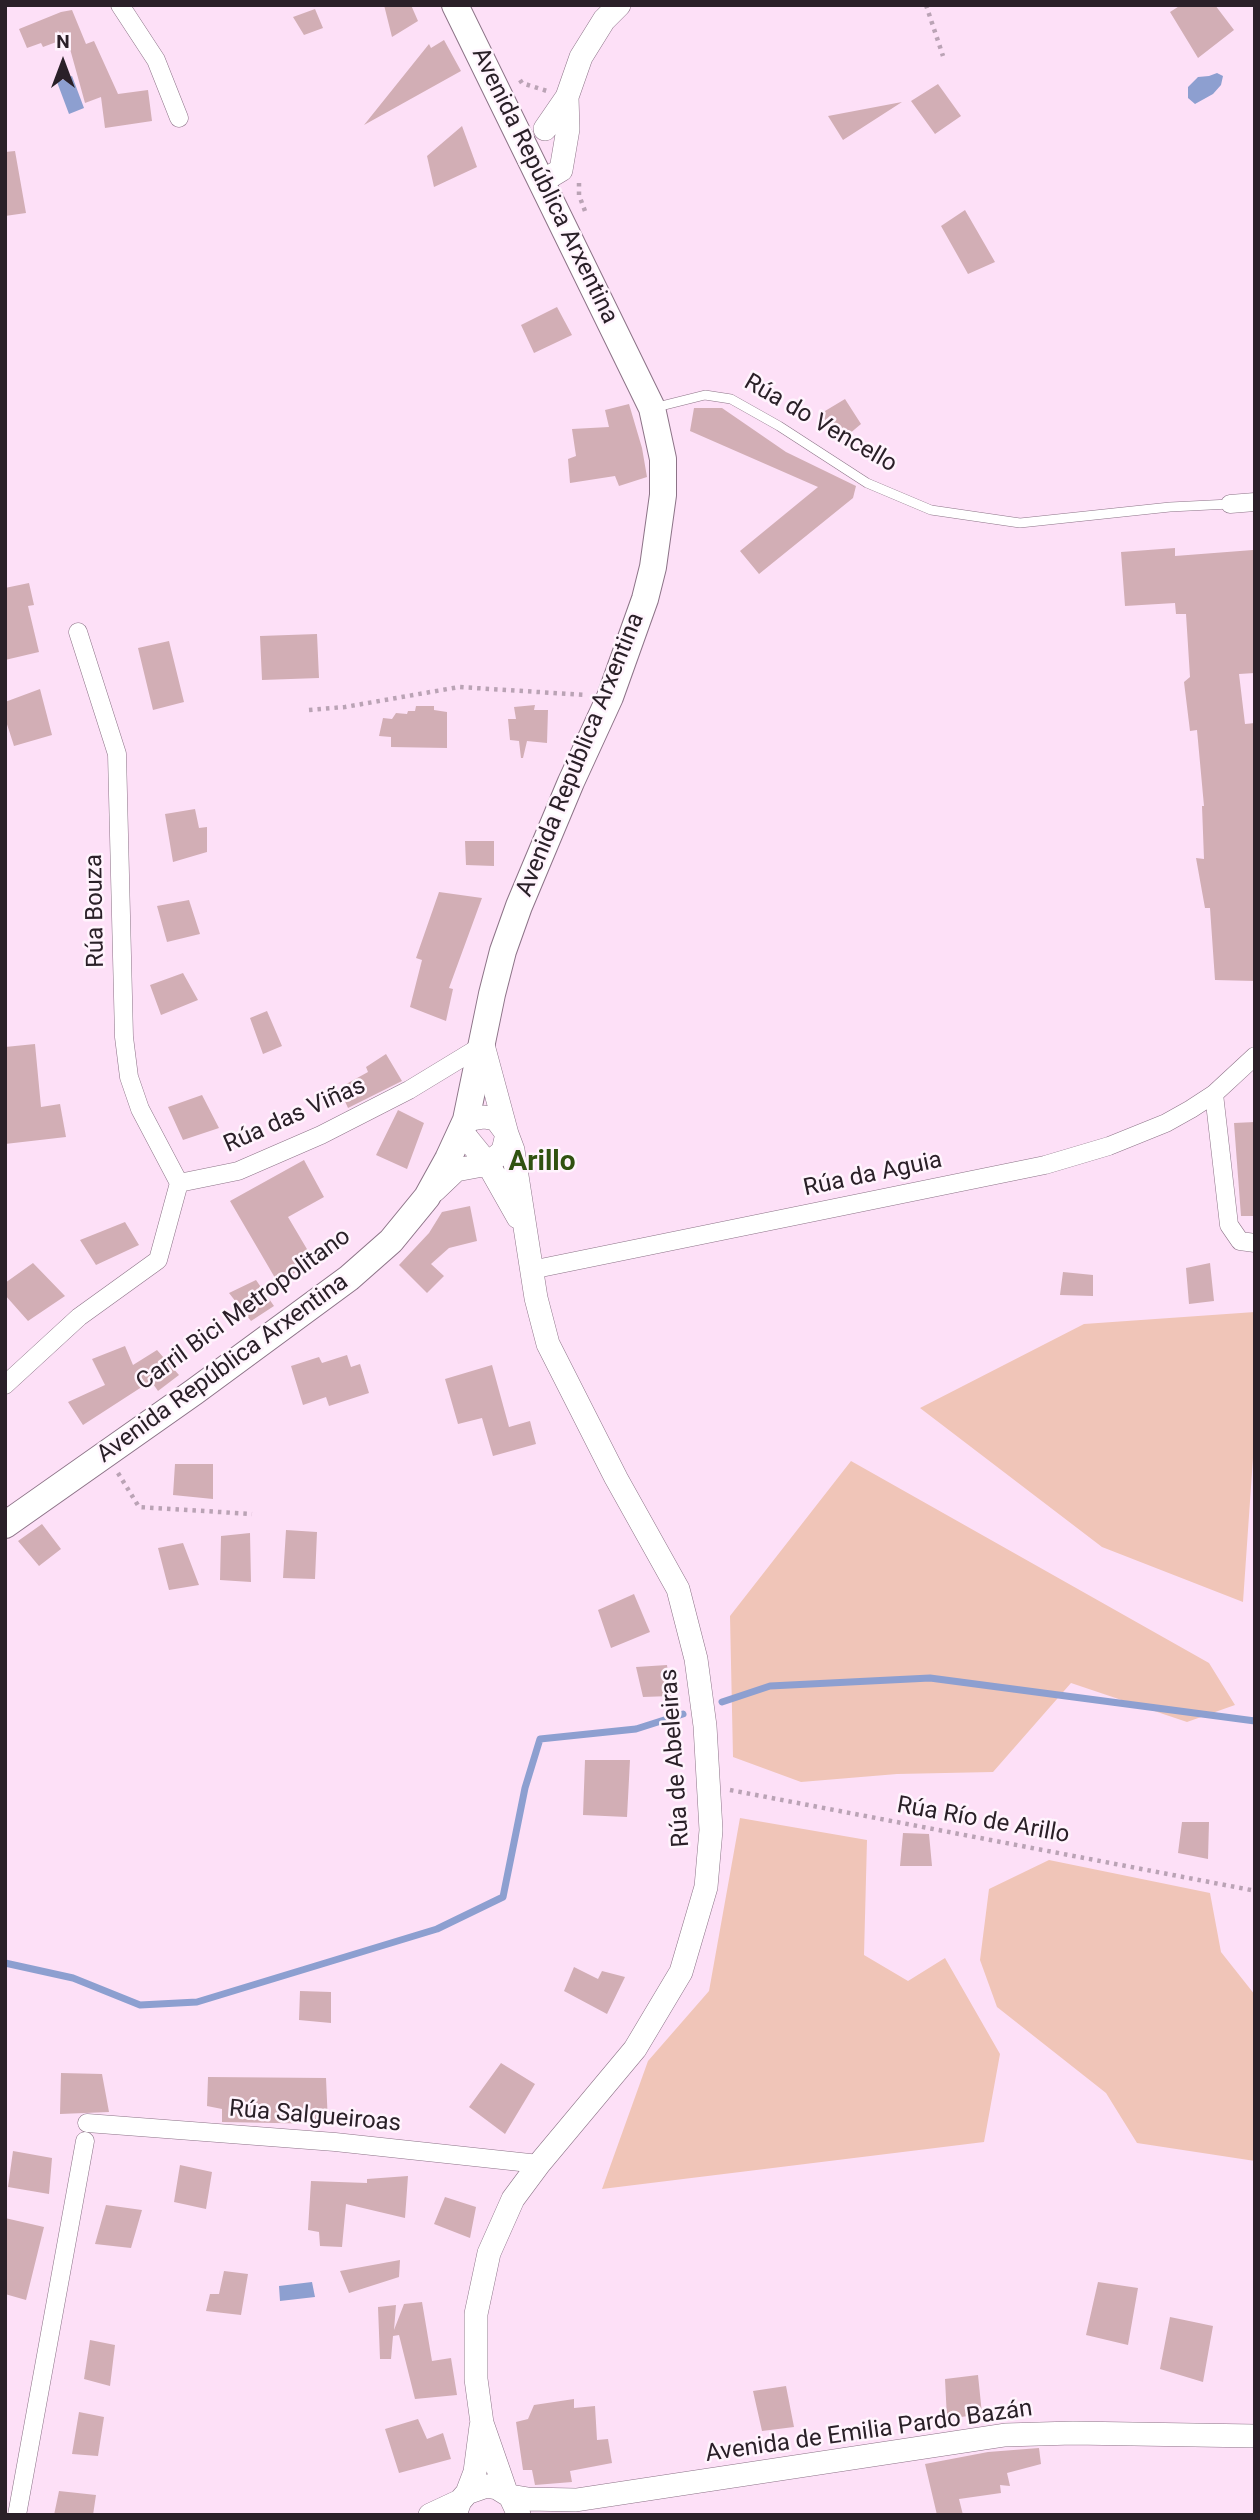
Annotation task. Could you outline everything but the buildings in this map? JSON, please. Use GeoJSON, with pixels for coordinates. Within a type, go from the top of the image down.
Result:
{"type":"FeatureCollection","features":[{"type":"Feature","properties":{"kind":"main road","name":"Avenida República Arxentina"},"geometry":{"type":"LineString","coordinates":[[5,1525],[349,1278],[391,1241],[427,1197],[464,1126],[503,951],[519,906],[610,697],[645,599],[659,531],[663,495],[663,459],[652,408],[455,5]]}},
{"type":"Feature","properties":{"kind":"street"},"geometry":{"type":"LineString","coordinates":[[120,5],[156,60],[179,118]]}},
{"type":"Feature","properties":{"kind":"street"},"geometry":{"type":"LineString","coordinates":[[520,139],[545,129],[567,97],[581,57],[604,20],[619,5]]}},
{"type":"Feature","properties":{"kind":"street"},"geometry":{"type":"LineString","coordinates":[[541,182],[561,170],[568,129],[567,97]]}},
{"type":"Feature","properties":{"kind":"street"},"geometry":{"type":"LineString","coordinates":[[545,129],[560,133],[565,151]]}},
{"type":"Feature","properties":{"kind":"street","name":"Rúa do Vencello"},"geometry":{"type":"LineString","coordinates":[[1230,504],[1255,502]]}},
{"type":"Feature","properties":{"kind":"street","name":"Rúa Bouza"},"geometry":{"type":"LineString","coordinates":[[78,632],[117,754],[124,1037],[129,1077],[140,1109],[179,1183]]}},
{"type":"Feature","properties":{"kind":"street","name":"Rúa das Viñas"},"geometry":{"type":"LineString","coordinates":[[179,1183],[238,1171],[321,1135],[409,1090],[483,1045]]}},
{"type":"Feature","properties":{"kind":"street","name":"Avenida República Arxentina"},"geometry":{"type":"LineString","coordinates":[[483,1045],[507,1134]]}},
{"type":"Feature","properties":{"kind":"street","name":"Rúa da Aguia"},"geometry":{"type":"LineString","coordinates":[[531,1270],[1045,1165],[1109,1146],[1166,1123],[1214,1094],[1255,1056]]}},
{"type":"Feature","properties":{"kind":"street"},"geometry":{"type":"LineString","coordinates":[[1214,1094],[1229,1225],[1240,1241],[1255,1243]]}},
{"type":"Feature","properties":{"kind":"street"},"geometry":{"type":"LineString","coordinates":[[464,1126],[484,1117],[496,1119],[507,1134],[503,1151],[488,1164]]}},
{"type":"Feature","properties":{"kind":"street","name":"Rúa de Abeleiras"},"geometry":{"type":"LineString","coordinates":[[464,1126],[525,1229]]}},
{"type":"Feature","properties":{"kind":"street","name":"Rúa de Abeleiras"},"geometry":{"type":"LineString","coordinates":[[507,1134],[513,1150],[531,1270],[548,1344],[615,1478],[678,1589],[696,1659],[705,1726],[711,1830],[706,1887],[681,1972],[635,2049],[513,2199],[489,2253],[476,2314],[476,2379],[482,2423],[512,2501]]}},
{"type":"Feature","properties":{"kind":"street","name":"Avenida República Arxentina"},"geometry":{"type":"LineString","coordinates":[[427,1197],[456,1170],[488,1164]]}},
{"type":"Feature","properties":{"kind":"street"},"geometry":{"type":"LineString","coordinates":[[5,1385],[79,1317],[158,1259],[179,1183]]}},
{"type":"Feature","properties":{"kind":"street","name":"Rúa Salgueiroas"},"geometry":{"type":"LineString","coordinates":[[17,2515],[86,2132],[335,2141],[539,2164]]}},
{"type":"Feature","properties":{"kind":"street","name":"Rúa de Abeleiras"},"geometry":{"type":"LineString","coordinates":[[461,2503],[475,2472],[482,2423]]}},
{"type":"Feature","properties":{"kind":"street","name":"Avenida de Emilia Pardo Bazán"},"geometry":{"type":"LineString","coordinates":[[461,2503],[487,2486],[512,2501],[576,2500],[1005,2435],[1073,2433],[1255,2436]]}},
{"type":"Feature","properties":{"kind":"street","name":"Avenida de Emilia Pardo Bazán"},"geometry":{"type":"LineString","coordinates":[[542,2515],[576,2500]]}},
{"type":"Feature","properties":{"kind":"street"},"geometry":{"type":"LineString","coordinates":[[430,2515],[461,2503]]}},
{"type":"Feature","properties":{"kind":"lane","name":"Rúa do Vencello"},"geometry":{"type":"LineString","coordinates":[[652,408],[705,395],[731,399],[779,426],[867,483],[931,510],[1020,523],[1170,507],[1230,504]]}},
{"type":"Feature","properties":{"kind":"path"},"geometry":{"type":"LineString","coordinates":[[926,5],[943,56]]}},
{"type":"Feature","properties":{"kind":"path"},"geometry":{"type":"LineString","coordinates":[[517,75],[522,83],[567,97]]}},
{"type":"Feature","properties":{"kind":"path"},"geometry":{"type":"LineString","coordinates":[[579,182],[579,195],[588,218]]}},
{"type":"Feature","properties":{"kind":"path"},"geometry":{"type":"LineString","coordinates":[[309,710],[345,707],[459,687],[610,697]]}},
{"type":"Feature","properties":{"kind":"path"},"geometry":{"type":"LineString","coordinates":[[107,1454],[131,1498],[139,1507],[252,1514]]}},
{"type":"Feature","properties":{"kind":"path","name":"Rúa Río de Arillo"},"geometry":{"type":"LineString","coordinates":[[708,1788],[748,1792],[1251,1890]]}},
{"type":"Feature","properties":{"kind":"shaded area"},"geometry":{"type":"Polygon","coordinates":[[[1255,1312],[1255,1429],[1243,1602],[1102,1547],[920,1408],[1084,1324],[1255,1312]]]}},
{"type":"Feature","properties":{"kind":"shaded area"},"geometry":{"type":"Polygon","coordinates":[[[851,1461],[1209,1663],[1235,1705],[1187,1722],[1071,1683],[993,1772],[897,1774],[801,1782],[733,1757],[730,1616],[851,1461]]]}},
{"type":"Feature","properties":{"kind":"shaded area"},"geometry":{"type":"Polygon","coordinates":[[[740,1818],[867,1840],[864,1955],[908,1981],[945,1958],[1000,2054],[984,2142],[602,2189],[648,2061],[709,1991],[740,1818]]]}},
{"type":"Feature","properties":{"kind":"shaded area"},"geometry":{"type":"Polygon","coordinates":[[[1049,1860],[1210,1893],[1221,1952],[1255,1995],[1255,2161],[1137,2143],[1106,2093],[997,2007],[980,1960],[989,1889],[1049,1860]]]}},
{"type":"Feature","properties":{"kind":"water"},"geometry":{"type":"Polygon","coordinates":[[[1217,73],[1223,76],[1221,85],[1213,94],[1195,104],[1188,98],[1188,87],[1198,77],[1217,73]]]}},
{"type":"Feature","properties":{"kind":"water"},"geometry":{"type":"Polygon","coordinates":[[[72,76],[84,108],[69,114],[57,82],[72,76]]]}},
{"type":"Feature","properties":{"kind":"water"},"geometry":{"type":"Polygon","coordinates":[[[312,2282],[315,2297],[280,2301],[279,2286],[312,2282]]]}},
{"type":"Feature","properties":{"kind":"waterway"},"geometry":{"type":"LineString","coordinates":[[722,1702],[770,1686],[930,1678],[1255,1721]]}},
{"type":"Feature","properties":{"kind":"waterway"},"geometry":{"type":"LineString","coordinates":[[5,1963],[73,1978],[140,2005],[197,2002],[437,1929],[503,1897],[525,1788],[540,1739],[636,1729],[683,1714]]}},
{"type":"Feature","properties":{"kind":"district","name":"Arillo"},"geometry":{"type":"Point","coordinates":[542,1163]}}]}
